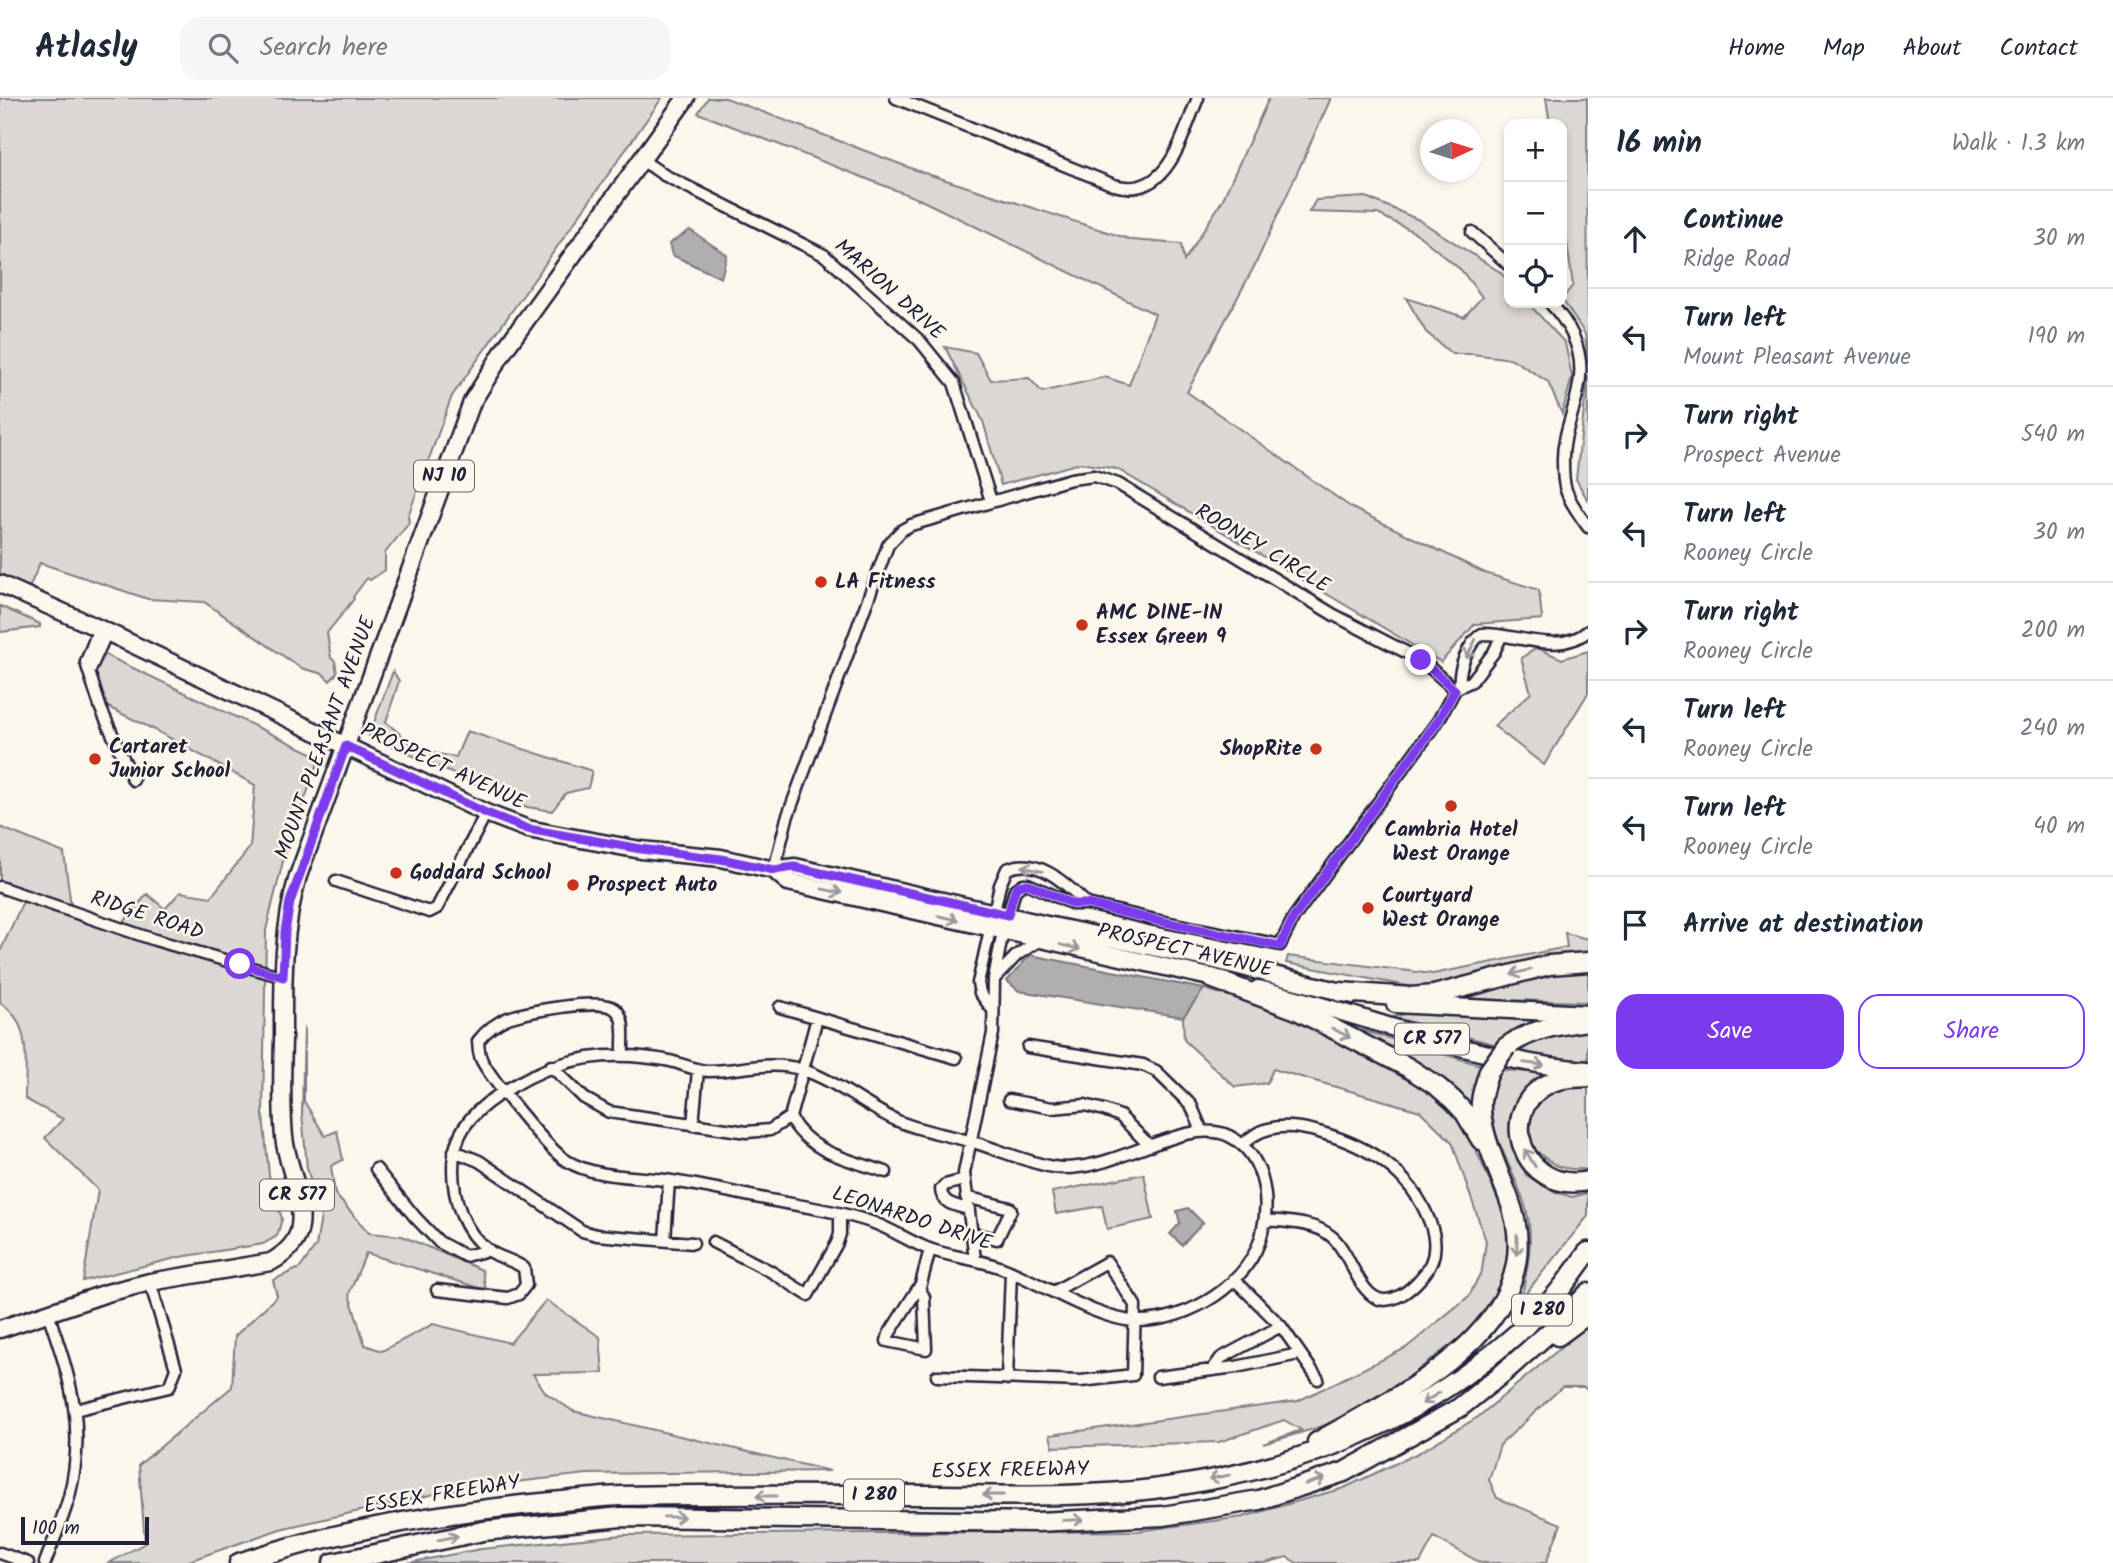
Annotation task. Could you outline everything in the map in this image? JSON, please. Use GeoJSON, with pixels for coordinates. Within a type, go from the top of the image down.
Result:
{"type":"FeatureCollection","features":[{"type":"Feature","properties":{"kind":"highway"},"geometry":{"type":"LineString","coordinates":[[1340,992],[1411,997],[1433,995],[1549,965],[1588,962]]}},
{"type":"Feature","properties":{"kind":"highway"},"geometry":{"type":"LineString","coordinates":[[1211,978],[1297,1010],[1409,1068],[1438,1087],[1465,1113],[1502,1179]]}},
{"type":"Feature","properties":{"kind":"highway"},"geometry":{"type":"LineString","coordinates":[[1287,1460],[1409,1389],[1470,1343],[1490,1321],[1508,1292],[1517,1260],[1516,1224],[1481,1114],[1483,1090],[1489,1071],[1506,1047],[1517,1039],[1541,1029],[1588,1021]]}},
{"type":"Feature","properties":{"kind":"highway"},"geometry":{"type":"LineString","coordinates":[[1588,1077],[1565,1079],[1542,1087],[1534,1094],[1524,1112],[1520,1133],[1526,1155],[1537,1170],[1563,1182],[1588,1181]]}},
{"type":"Feature","properties":{"kind":"highway","name":"ESSEX FREEWAY"},"geometry":{"type":"LineString","coordinates":[[239,1563],[369,1529],[509,1506],[616,1496],[1034,1496],[1139,1490],[1250,1472],[1370,1431],[1427,1401],[1487,1359],[1524,1328],[1552,1299],[1588,1252]]}},
{"type":"Feature","properties":{"kind":"highway","name":"ESSEX FREEWAY"},"geometry":{"type":"LineString","coordinates":[[333,1563],[483,1531],[621,1517],[1037,1521],[1163,1516],[1259,1500],[1344,1472],[1459,1408],[1562,1321],[1588,1293]]}},
{"type":"Feature","properties":{"kind":"highway"},"geometry":{"type":"LineString","coordinates":[[1503,1373],[1588,1314]]}},
{"type":"Feature","properties":{"kind":"main road","name":"MOUNT PLEASANT AVENUE"},"geometry":{"type":"LineString","coordinates":[[0,1329],[107,1293],[150,1282],[271,1262],[289,1248],[298,1235],[300,1212],[287,1159],[283,1128],[283,977],[285,932],[290,902],[472,402],[505,349],[686,98]]}},
{"type":"Feature","properties":{"kind":"main road","name":"PROSPECT AVENUE"},"geometry":{"type":"LineString","coordinates":[[0,584],[103,630],[486,813],[528,829],[652,851],[673,851],[774,870],[794,867],[1215,960],[1386,1003],[1588,1014]]}},
{"type":"Feature","properties":{"kind":"main road","name":"PROSPECT AVENUE"},"geometry":{"type":"LineString","coordinates":[[774,870],[788,882],[1279,994],[1515,1062],[1588,1070]]}},
{"type":"Feature","properties":{"kind":"street"},"geometry":{"type":"LineString","coordinates":[[896,98],[1123,188],[1149,184],[1163,174],[1198,98]]}},
{"type":"Feature","properties":{"kind":"street","name":"MARION DRIVE"},"geometry":{"type":"LineString","coordinates":[[642,160],[664,174],[824,255],[920,341],[954,383],[991,501]]}},
{"type":"Feature","properties":{"kind":"street"},"geometry":{"type":"LineString","coordinates":[[1472,232],[1504,261]]}},
{"type":"Feature","properties":{"kind":"street"},"geometry":{"type":"LineString","coordinates":[[1555,308],[1566,320],[1578,345],[1580,376],[1565,433],[1563,469],[1565,489],[1588,527]]}},
{"type":"Feature","properties":{"kind":"street","name":"ROONEY CIRCLE"},"geometry":{"type":"LineString","coordinates":[[774,870],[787,818],[888,545],[902,530],[911,525],[1083,476],[1118,484],[1334,615],[1421,660],[1458,687]]}},
{"type":"Feature","properties":{"kind":"street"},"geometry":{"type":"LineString","coordinates":[[103,630],[89,672],[101,709],[133,780]]}},
{"type":"Feature","properties":{"kind":"street"},"geometry":{"type":"LineString","coordinates":[[1001,913],[1012,895],[1023,884],[1036,886],[1073,904],[1087,904],[1280,946],[1294,917],[1438,721],[1458,687],[1459,674],[1475,639],[1482,634],[1557,643],[1580,638],[1588,631]]}},
{"type":"Feature","properties":{"kind":"street"},"geometry":{"type":"LineString","coordinates":[[1458,687],[1472,681],[1501,637]]}},
{"type":"Feature","properties":{"kind":"street"},"geometry":{"type":"LineString","coordinates":[[336,881],[429,912],[437,908],[486,813]]}},
{"type":"Feature","properties":{"kind":"street"},"geometry":{"type":"LineString","coordinates":[[992,1009],[980,993],[978,983],[997,930],[1003,876],[1007,869],[1015,866],[1033,868],[1056,875],[1087,904]]}},
{"type":"Feature","properties":{"kind":"street","name":"RIDGE ROAD"},"geometry":{"type":"LineString","coordinates":[[0,887],[155,940],[283,977]]}},
{"type":"Feature","properties":{"kind":"street"},"geometry":{"type":"LineString","coordinates":[[975,1259],[964,1180],[993,1033],[997,930]]}},
{"type":"Feature","properties":{"kind":"street"},"geometry":{"type":"LineString","coordinates":[[994,979],[1017,955],[1040,940]]}},
{"type":"Feature","properties":{"kind":"street","name":"LEONARDO DRIVE"},"geometry":{"type":"LineString","coordinates":[[622,1056],[622,1018],[616,1009],[604,1003],[537,1011],[506,1018],[487,1030],[478,1041],[480,1057],[504,1091],[553,1151],[571,1164],[592,1171],[670,1181],[840,1214],[873,1223],[930,1249],[975,1259],[1011,1272],[1109,1316],[1135,1321],[1175,1314],[1210,1299],[1234,1279],[1256,1251],[1265,1220],[1263,1181],[1259,1166],[1241,1144]]}},
{"type":"Feature","properties":{"kind":"street"},"geometry":{"type":"LineString","coordinates":[[780,1007],[956,1058]]}},
{"type":"Feature","properties":{"kind":"street"},"geometry":{"type":"LineString","coordinates":[[551,1066],[584,1098],[609,1112],[760,1132],[779,1125],[790,1117],[817,1018]]}},
{"type":"Feature","properties":{"kind":"street"},"geometry":{"type":"LineString","coordinates":[[1028,1047],[1143,1065],[1156,1071],[1191,1105],[1202,1131]]}},
{"type":"Feature","properties":{"kind":"street"},"geometry":{"type":"LineString","coordinates":[[437,1290],[508,1298],[519,1294],[526,1285],[524,1268],[489,1250],[465,1224],[455,1194],[454,1150],[458,1137],[471,1116],[528,1076],[573,1059],[622,1056],[662,1059],[698,1070],[713,1071],[767,1064],[802,1070],[839,1087],[902,1123],[1058,1168],[1083,1168],[1108,1163],[1150,1146],[1202,1131],[1214,1130],[1241,1144],[1268,1129],[1295,1127],[1340,1138],[1370,1152],[1396,1171],[1419,1197],[1432,1228],[1435,1241],[1433,1261],[1411,1289],[1396,1298],[1380,1300],[1370,1293],[1339,1243],[1330,1235],[1304,1224],[1265,1220]]}},
{"type":"Feature","properties":{"kind":"street"},"geometry":{"type":"LineString","coordinates":[[694,1125],[698,1070]]}},
{"type":"Feature","properties":{"kind":"street"},"geometry":{"type":"LineString","coordinates":[[1009,1100],[1052,1108],[1084,1105],[1104,1110],[1120,1116],[1150,1146]]}},
{"type":"Feature","properties":{"kind":"street"},"geometry":{"type":"LineString","coordinates":[[790,1117],[796,1129],[818,1147],[886,1172]]}},
{"type":"Feature","properties":{"kind":"street"},"geometry":{"type":"LineString","coordinates":[[454,1150],[480,1161],[582,1231],[597,1235],[693,1243]]}},
{"type":"Feature","properties":{"kind":"street"},"geometry":{"type":"LineString","coordinates":[[376,1169],[439,1242],[465,1256],[489,1250]]}},
{"type":"Feature","properties":{"kind":"street"},"geometry":{"type":"LineString","coordinates":[[964,1180],[945,1185],[940,1189],[941,1195],[946,1202],[969,1209]]}},
{"type":"Feature","properties":{"kind":"street"},"geometry":{"type":"LineString","coordinates":[[665,1240],[670,1181]]}},
{"type":"Feature","properties":{"kind":"street"},"geometry":{"type":"LineString","coordinates":[[966,1197],[1011,1210],[997,1239],[972,1233]]}},
{"type":"Feature","properties":{"kind":"street"},"geometry":{"type":"LineString","coordinates":[[713,1242],[770,1271],[808,1295],[837,1242],[840,1214]]}},
{"type":"Feature","properties":{"kind":"street"},"geometry":{"type":"LineString","coordinates":[[919,1287],[924,1297],[926,1349],[887,1342],[889,1334],[919,1287],[930,1249]]}},
{"type":"Feature","properties":{"kind":"street"},"geometry":{"type":"LineString","coordinates":[[937,1376],[1081,1381],[1133,1375],[1135,1305],[1107,1262],[1055,1292]]}},
{"type":"Feature","properties":{"kind":"street"},"geometry":{"type":"LineString","coordinates":[[1007,1379],[1011,1272]]}},
{"type":"Feature","properties":{"kind":"street"},"geometry":{"type":"LineString","coordinates":[[1234,1279],[1280,1326],[1318,1379]]}},
{"type":"Feature","properties":{"kind":"street"},"geometry":{"type":"LineString","coordinates":[[75,1410],[169,1387],[176,1369],[150,1282]]}},
{"type":"Feature","properties":{"kind":"street"},"geometry":{"type":"LineString","coordinates":[[45,1563],[69,1499],[77,1450],[75,1410],[68,1374],[48,1313]]}},
{"type":"Feature","properties":{"kind":"street"},"geometry":{"type":"LineString","coordinates":[[1213,1369],[1221,1358],[1280,1326]]}},
{"type":"Feature","properties":{"kind":"street"},"geometry":{"type":"LineString","coordinates":[[1158,1377],[1236,1367],[1299,1354]]}},
{"type":"Feature","properties":{"kind":"street"},"geometry":{"type":"LineString","coordinates":[[0,1553],[28,1563]]}},
{"type":"Feature","properties":{"kind":"shaded area"},"geometry":{"type":"Polygon","coordinates":[[[0,98],[662,98],[452,396],[408,516],[409,523],[385,553],[385,570],[370,580],[367,578],[327,633],[331,658],[335,661],[337,673],[330,681],[323,674],[301,668],[204,602],[148,599],[40,563],[29,588],[0,576],[0,98]]]}},
{"type":"Feature","properties":{"kind":"shaded area"},"geometry":{"type":"Polygon","coordinates":[[[708,98],[726,98],[921,172],[1132,240],[1181,244],[1184,261],[1222,201],[1269,98],[1331,98],[1256,263],[1187,392],[1352,508],[1485,573],[1539,590],[1542,619],[1475,624],[1441,662],[1117,469],[1080,463],[1001,485],[983,421],[945,347],[976,353],[991,380],[1029,378],[1042,392],[1105,377],[1129,385],[1155,314],[921,200],[698,113],[708,98]]]}},
{"type":"Feature","properties":{"kind":"shaded area"},"geometry":{"type":"Polygon","coordinates":[[[1546,98],[1587,98],[1588,365],[1585,334],[1567,307],[1567,293],[1573,285],[1567,244],[1567,119],[1549,119],[1546,98]]]}},
{"type":"Feature","properties":{"kind":"shaded area"},"geometry":{"type":"Polygon","coordinates":[[[1366,197],[1419,220],[1500,272],[1504,276],[1504,308],[1533,308],[1565,343],[1572,377],[1562,414],[1548,382],[1512,359],[1452,354],[1426,332],[1406,298],[1464,317],[1482,297],[1461,270],[1416,233],[1378,214],[1309,212],[1316,200],[1366,197]]]}},
{"type":"Feature","properties":{"kind":"shaded area"},"geometry":{"type":"Polygon","coordinates":[[[690,230],[727,255],[721,278],[672,255],[669,244],[690,230]]]}},
{"type":"Feature","properties":{"kind":"shaded area"},"geometry":{"type":"Polygon","coordinates":[[[1588,375],[1588,501],[1576,479],[1588,375]]]}},
{"type":"Feature","properties":{"kind":"shaded area"},"geometry":{"type":"Polygon","coordinates":[[[0,606],[40,624],[40,627],[0,632],[0,606]]]}},
{"type":"Feature","properties":{"kind":"shaded area"},"geometry":{"type":"Polygon","coordinates":[[[1537,648],[1562,659],[1588,651],[1588,693],[1544,765],[1494,726],[1531,693],[1521,658],[1537,648]]]}},
{"type":"Feature","properties":{"kind":"shaded area"},"geometry":{"type":"Polygon","coordinates":[[[95,650],[320,757],[284,857],[266,930],[263,1115],[269,1175],[282,1219],[277,1236],[263,1244],[180,1257],[83,1281],[98,1190],[45,1138],[63,1119],[25,1099],[26,1060],[22,1033],[11,1011],[0,1003],[0,952],[25,897],[0,888],[0,827],[64,853],[72,914],[115,933],[147,894],[165,909],[180,892],[211,897],[250,847],[255,785],[100,703],[88,672],[95,650]]]}},
{"type":"Feature","properties":{"kind":"shaded area"},"geometry":{"type":"Polygon","coordinates":[[[393,671],[399,681],[386,722],[420,751],[456,757],[467,731],[592,771],[588,788],[566,793],[552,811],[527,807],[369,736],[393,671]]]}},
{"type":"Feature","properties":{"kind":"shaded area"},"geometry":{"type":"Polygon","coordinates":[[[1565,933],[1588,939],[1588,957],[1428,987],[1413,987],[1286,963],[1288,956],[1433,974],[1567,947],[1565,933]]]}},
{"type":"Feature","properties":{"kind":"shaded area"},"geometry":{"type":"Polygon","coordinates":[[[1030,955],[1204,989],[1183,1017],[1019,991],[1007,981],[1030,955]]]}},
{"type":"Feature","properties":{"kind":"shaded area"},"geometry":{"type":"Polygon","coordinates":[[[1588,971],[1588,1002],[1456,999],[1540,973],[1588,971]]]}},
{"type":"Feature","properties":{"kind":"shaded area"},"geometry":{"type":"Polygon","coordinates":[[[1204,989],[1289,1013],[1434,1095],[1463,1120],[1509,1225],[1506,1268],[1492,1309],[1479,1323],[1374,1404],[1323,1426],[1263,1444],[1301,1430],[1284,1420],[1219,1442],[1053,1447],[1050,1435],[1298,1401],[1406,1348],[1469,1296],[1482,1270],[1486,1241],[1452,1142],[1420,1111],[1273,1069],[1267,1083],[1235,1087],[1184,1040],[1183,1017],[1204,989]]]}},
{"type":"Feature","properties":{"kind":"shaded area"},"geometry":{"type":"Polygon","coordinates":[[[1417,1011],[1539,1020],[1497,1045],[1393,1017],[1417,1011]]]}},
{"type":"Feature","properties":{"kind":"shaded area"},"geometry":{"type":"Polygon","coordinates":[[[304,1026],[304,1101],[325,1136],[337,1131],[343,1160],[331,1166],[335,1194],[369,1233],[402,1236],[482,1270],[486,1290],[366,1253],[349,1294],[365,1345],[382,1351],[433,1324],[510,1343],[546,1300],[600,1337],[603,1373],[533,1374],[546,1393],[573,1411],[830,1471],[587,1474],[461,1488],[280,1529],[183,1563],[109,1563],[145,1543],[139,1465],[232,1387],[235,1336],[277,1296],[273,1280],[300,1268],[316,1246],[321,1217],[307,1168],[302,1113],[304,1026]]]}},
{"type":"Feature","properties":{"kind":"shaded area"},"geometry":{"type":"Polygon","coordinates":[[[1588,1029],[1588,1061],[1532,1057],[1516,1053],[1546,1036],[1588,1029]]]}},
{"type":"Feature","properties":{"kind":"shaded area"},"geometry":{"type":"Polygon","coordinates":[[[1361,1030],[1484,1066],[1473,1092],[1471,1107],[1434,1076],[1361,1030]]]}},
{"type":"Feature","properties":{"kind":"shaded area"},"geometry":{"type":"Polygon","coordinates":[[[1502,1070],[1545,1073],[1523,1095],[1515,1118],[1513,1144],[1526,1175],[1553,1191],[1572,1197],[1588,1193],[1588,1216],[1521,1299],[1530,1235],[1523,1199],[1493,1124],[1492,1095],[1502,1070]]]}},
{"type":"Feature","properties":{"kind":"shaded area"},"geometry":{"type":"Polygon","coordinates":[[[1564,1087],[1588,1088],[1588,1169],[1562,1168],[1530,1145],[1534,1108],[1544,1098],[1564,1087]]]}},
{"type":"Feature","properties":{"kind":"shaded area"},"geometry":{"type":"Polygon","coordinates":[[[1144,1174],[1153,1219],[1107,1229],[1102,1206],[1056,1214],[1052,1192],[1144,1174]]]}},
{"type":"Feature","properties":{"kind":"shaded area"},"geometry":{"type":"Polygon","coordinates":[[[1188,1208],[1203,1223],[1182,1245],[1170,1234],[1180,1223],[1177,1211],[1188,1208]]]}},
{"type":"Feature","properties":{"kind":"shaded area"},"geometry":{"type":"Polygon","coordinates":[[[1588,1319],[1588,1391],[1584,1387],[1562,1387],[1500,1445],[1489,1480],[1497,1498],[1561,1524],[1546,1563],[1481,1563],[1434,1537],[1420,1563],[1297,1563],[1287,1557],[1265,1563],[407,1563],[481,1549],[623,1535],[1138,1531],[1243,1517],[1344,1488],[1418,1453],[1478,1417],[1569,1341],[1588,1319]]]}},
{"type":"Feature","properties":{"kind":"place","name":"LA Fitness"},"geometry":{"type":"Point","coordinates":[821,582]}},
{"type":"Feature","properties":{"kind":"place","name":"AMC DINE-IN Essex Green 9"},"geometry":{"type":"Point","coordinates":[1082,625]}},
{"type":"Feature","properties":{"kind":"place","name":"ShopRite"},"geometry":{"type":"Point","coordinates":[1316,749]}},
{"type":"Feature","properties":{"kind":"place","name":"Cartaret Junior School"},"geometry":{"type":"Point","coordinates":[95,759]}},
{"type":"Feature","properties":{"kind":"place","name":"Cambria Hotel West Orange"},"geometry":{"type":"Point","coordinates":[1451,806]}},
{"type":"Feature","properties":{"kind":"place","name":"Goddard School"},"geometry":{"type":"Point","coordinates":[396,873]}},
{"type":"Feature","properties":{"kind":"place","name":"Prospect Auto"},"geometry":{"type":"Point","coordinates":[573,885]}},
{"type":"Feature","properties":{"kind":"place","name":"Courtyard West Orange"},"geometry":{"type":"Point","coordinates":[1368,908]}},
{"type":"Feature","properties":{"kind":"route"},"geometry":{"type":"LineString","coordinates":[[240,964],[283,977],[285,932],[290,902],[346,746],[486,813],[528,829],[652,851],[673,851],[774,870],[794,867],[1008,915],[1015,890],[1018,886],[1028,884],[1073,904],[1087,904],[1280,946],[1294,917],[1438,721],[1455,690],[1421,660]]}}]}
